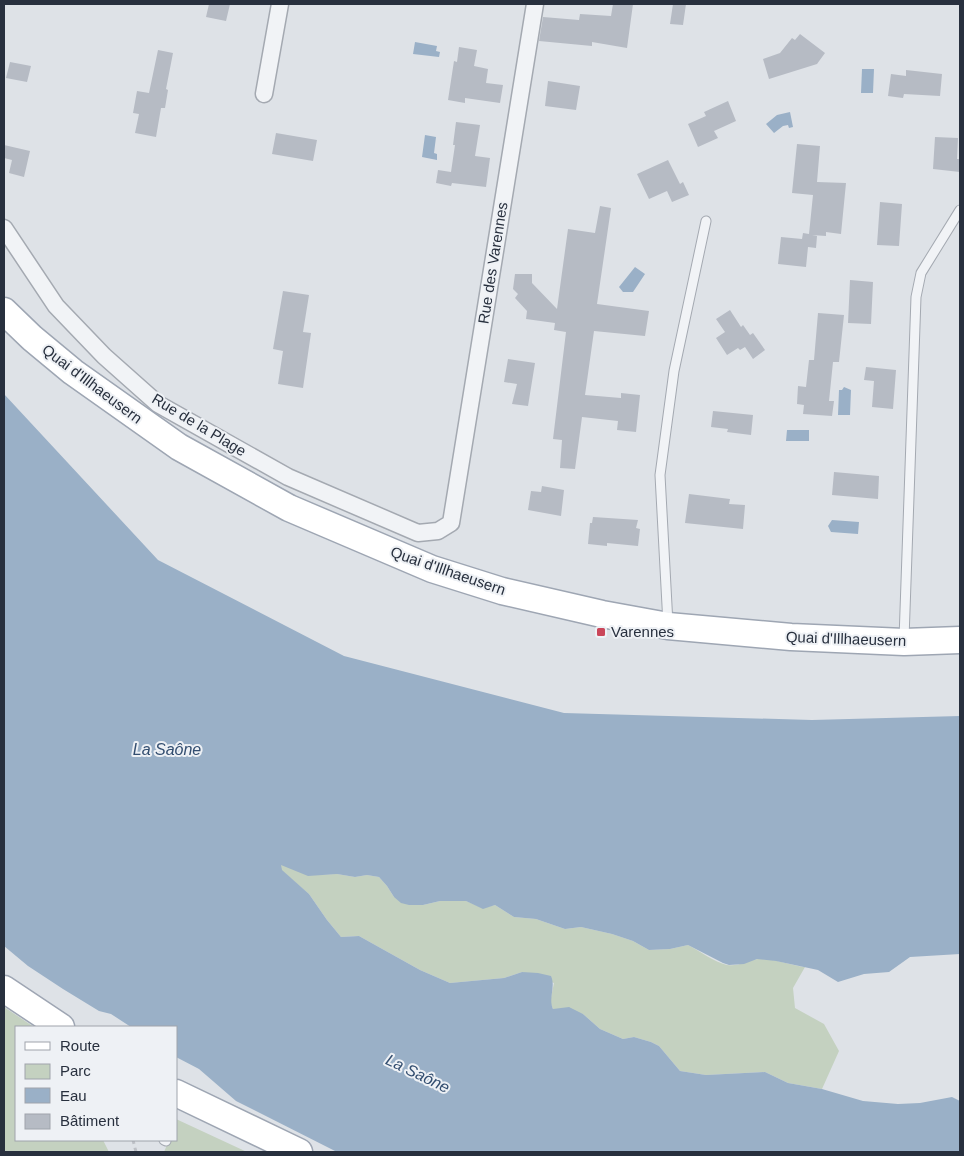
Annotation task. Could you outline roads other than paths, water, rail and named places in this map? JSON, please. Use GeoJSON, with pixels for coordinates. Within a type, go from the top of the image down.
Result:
{"type":"FeatureCollection","features":[{"type":"Feature","properties":{"kind":"main road","name":"Quai d'Illhaeusern"},"geometry":{"type":"LineString","coordinates":[[4,312],[73,372],[172,442],[236,480],[289,508],[440,572],[502,591],[669,631],[904,647],[960,640]]}},
{"type":"Feature","properties":{"kind":"main road"},"geometry":{"type":"LineString","coordinates":[[4,989],[60,1026]]}},
{"type":"Feature","properties":{"kind":"main road"},"geometry":{"type":"LineString","coordinates":[[180,1095],[299,1152]]}},
{"type":"Feature","properties":{"kind":"street"},"geometry":{"type":"LineString","coordinates":[[264,94],[280,4]]}},
{"type":"Feature","properties":{"kind":"street","name":"Rue des Varennes"},"geometry":{"type":"LineString","coordinates":[[451,523],[535,4]]}},
{"type":"Feature","properties":{"kind":"street","name":"Rue de la Plage"},"geometry":{"type":"LineString","coordinates":[[4,228],[56,306],[104,356],[158,404],[288,477],[418,533],[438,531],[451,523]]}},
{"type":"Feature","properties":{"kind":"lane"},"geometry":{"type":"LineString","coordinates":[[904,647],[916,297],[921,273],[960,210]]}},
{"type":"Feature","properties":{"kind":"lane"},"geometry":{"type":"LineString","coordinates":[[669,631],[660,475],[674,371],[706,221]]}},
{"type":"Feature","properties":{"kind":"water"},"geometry":{"type":"Polygon","coordinates":[[[415,42],[437,46],[436,51],[440,52],[439,57],[413,54],[415,42]]]}},
{"type":"Feature","properties":{"kind":"water"},"geometry":{"type":"Polygon","coordinates":[[[862,69],[874,69],[873,93],[861,93],[862,69]]]}},
{"type":"Feature","properties":{"kind":"water"},"geometry":{"type":"Polygon","coordinates":[[[790,112],[793,127],[783,126],[774,133],[766,124],[777,115],[790,112]]]}},
{"type":"Feature","properties":{"kind":"water"},"geometry":{"type":"Polygon","coordinates":[[[425,135],[436,137],[434,153],[437,154],[437,160],[422,157],[425,135]]]}},
{"type":"Feature","properties":{"kind":"water"},"geometry":{"type":"Polygon","coordinates":[[[635,267],[645,274],[633,292],[623,292],[619,287],[635,267]]]}},
{"type":"Feature","properties":{"kind":"water"},"geometry":{"type":"Polygon","coordinates":[[[844,387],[851,390],[850,415],[838,415],[839,390],[842,390],[844,387]]]}},
{"type":"Feature","properties":{"kind":"water","name":"La Saône"},"geometry":{"type":"Polygon","coordinates":[[[4,394],[158,560],[344,656],[564,713],[812,720],[960,716],[960,954],[910,957],[889,972],[864,974],[838,982],[818,970],[776,961],[757,959],[744,964],[729,965],[688,945],[670,949],[649,950],[633,941],[612,934],[581,927],[565,929],[536,919],[514,917],[495,905],[483,909],[466,901],[440,901],[423,905],[409,905],[401,903],[394,897],[379,877],[367,875],[355,877],[337,874],[308,876],[281,865],[282,870],[309,894],[341,937],[359,936],[420,970],[450,983],[504,978],[522,972],[551,976],[553,984],[551,1001],[553,1009],[569,1007],[583,1014],[600,1029],[623,1039],[634,1037],[651,1042],[659,1046],[680,1071],[706,1075],[765,1072],[788,1083],[822,1089],[863,1101],[898,1104],[920,1103],[952,1097],[960,1101],[960,1152],[337,1152],[236,1101],[199,1069],[178,1058],[178,1026],[129,1026],[111,1014],[99,1011],[63,989],[28,966],[4,946],[4,394]]]}},
{"type":"Feature","properties":{"kind":"water"},"geometry":{"type":"Polygon","coordinates":[[[787,430],[809,430],[809,441],[786,441],[787,430]]]}},
{"type":"Feature","properties":{"kind":"water"},"geometry":{"type":"Polygon","coordinates":[[[832,520],[859,522],[858,534],[831,532],[828,526],[832,520]]]}},
{"type":"Feature","properties":{"kind":"place","name":"Varennes"},"geometry":{"type":"Point","coordinates":[601,632]}}]}
